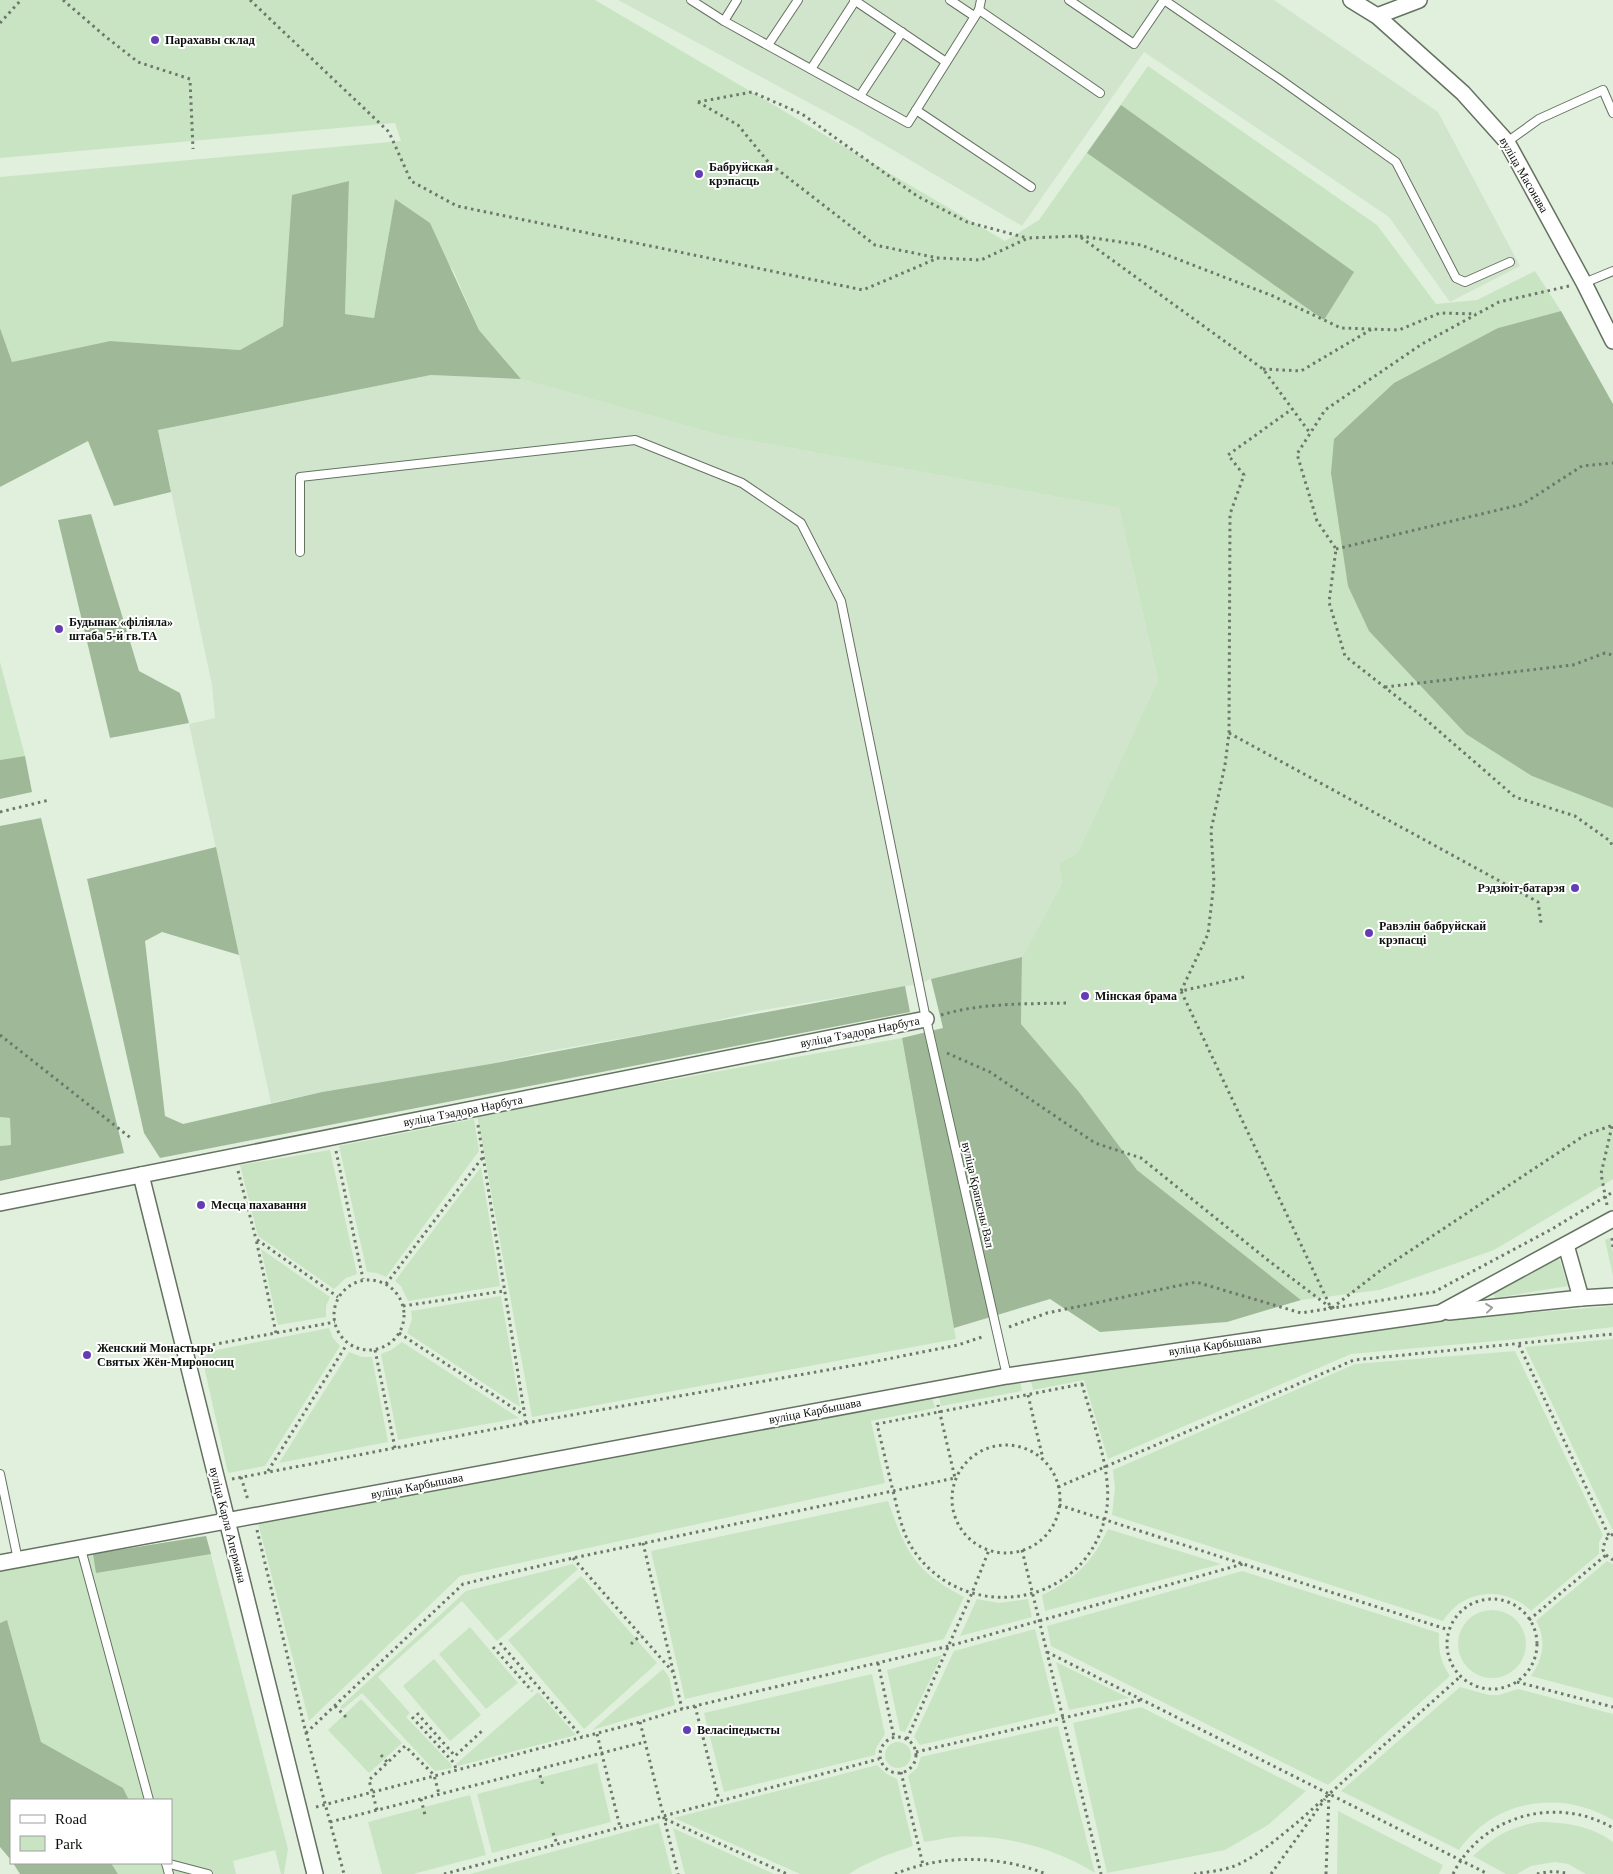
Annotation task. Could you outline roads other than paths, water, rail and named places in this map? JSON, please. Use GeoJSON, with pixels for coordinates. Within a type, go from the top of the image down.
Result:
{"type":"FeatureCollection","features":[{"type":"Feature","properties":{"kind":"street","name":"вуліца Масонава"},"geometry":{"type":"LineString","coordinates":[[1351,0],[1377,16],[1463,93],[1507,142],[1584,283],[1613,341]]}},
{"type":"Feature","properties":{"kind":"street"},"geometry":{"type":"LineString","coordinates":[[1377,16],[1419,0]]}},
{"type":"Feature","properties":{"kind":"street","name":"вуліца Тэадора Нарбута"},"geometry":{"type":"LineString","coordinates":[[0,1203],[926,1019]]}},
{"type":"Feature","properties":{"kind":"street","name":"вуліца Карла Апермана"},"geometry":{"type":"LineString","coordinates":[[141,1175],[298,1812],[315,1874]]}},
{"type":"Feature","properties":{"kind":"street","name":"вуліца Карбышава"},"geometry":{"type":"LineString","coordinates":[[0,1564],[1006,1376],[1440,1313],[1613,1218]]}},
{"type":"Feature","properties":{"kind":"street"},"geometry":{"type":"LineString","coordinates":[[1566,1245],[1581,1298]]}},
{"type":"Feature","properties":{"kind":"street"},"geometry":{"type":"LineString","coordinates":[[1440,1313],[1613,1296]]}},
{"type":"Feature","properties":{"kind":"lane"},"geometry":{"type":"LineString","coordinates":[[690,0],[724,21],[908,123],[976,13],[981,0]]}},
{"type":"Feature","properties":{"kind":"lane"},"geometry":{"type":"LineString","coordinates":[[724,21],[737,0]]}},
{"type":"Feature","properties":{"kind":"lane"},"geometry":{"type":"LineString","coordinates":[[768,45],[798,0]]}},
{"type":"Feature","properties":{"kind":"lane"},"geometry":{"type":"LineString","coordinates":[[811,69],[855,0],[946,62]]}},
{"type":"Feature","properties":{"kind":"lane"},"geometry":{"type":"LineString","coordinates":[[950,0],[976,13],[1100,93]]}},
{"type":"Feature","properties":{"kind":"lane"},"geometry":{"type":"LineString","coordinates":[[1069,0],[1134,44],[1164,0],[1396,162],[1456,278],[1465,282],[1510,262]]}},
{"type":"Feature","properties":{"kind":"lane"},"geometry":{"type":"LineString","coordinates":[[860,96],[902,32]]}},
{"type":"Feature","properties":{"kind":"lane"},"geometry":{"type":"LineString","coordinates":[[1507,142],[1539,119],[1603,90],[1613,113]]}},
{"type":"Feature","properties":{"kind":"lane"},"geometry":{"type":"LineString","coordinates":[[916,110],[1031,187]]}},
{"type":"Feature","properties":{"kind":"lane"},"geometry":{"type":"LineString","coordinates":[[1584,283],[1613,271]]}},
{"type":"Feature","properties":{"kind":"lane","name":"вуліца Крапасны Вал"},"geometry":{"type":"LineString","coordinates":[[300,552],[300,477],[634,440],[742,483],[801,523],[841,602],[926,1019],[1006,1376]]}},
{"type":"Feature","properties":{"kind":"lane"},"geometry":{"type":"LineString","coordinates":[[0,1474],[18,1560]]}},
{"type":"Feature","properties":{"kind":"lane"},"geometry":{"type":"LineString","coordinates":[[81,1549],[149,1799]]}},
{"type":"Feature","properties":{"kind":"lane"},"geometry":{"type":"LineString","coordinates":[[170,1864],[208,1874]]}},
{"type":"Feature","properties":{"kind":"place","name":"Парахавы склад"},"geometry":{"type":"Point","coordinates":[155,40]}},
{"type":"Feature","properties":{"kind":"place","name":"Бабруйская крэпасць"},"geometry":{"type":"Point","coordinates":[699,174]}},
{"type":"Feature","properties":{"kind":"place","name":"Будынак «філіяла» штаба 5-й гв.ТА"},"geometry":{"type":"Point","coordinates":[59,629]}},
{"type":"Feature","properties":{"kind":"place","name":"Рэдзюіт-батарэя"},"geometry":{"type":"Point","coordinates":[1575,888]}},
{"type":"Feature","properties":{"kind":"place","name":"Равэлін бабруйскай крэпасці"},"geometry":{"type":"Point","coordinates":[1369,933]}},
{"type":"Feature","properties":{"kind":"place","name":"Мінская брама"},"geometry":{"type":"Point","coordinates":[1085,996]}},
{"type":"Feature","properties":{"kind":"place","name":"Месца пахавання"},"geometry":{"type":"Point","coordinates":[201,1205]}},
{"type":"Feature","properties":{"kind":"place","name":"Женский Монастырь Святых Жён-Мироносиц"},"geometry":{"type":"Point","coordinates":[87,1355]}},
{"type":"Feature","properties":{"kind":"place","name":"Веласіпедысты"},"geometry":{"type":"Point","coordinates":[687,1730]}}]}
